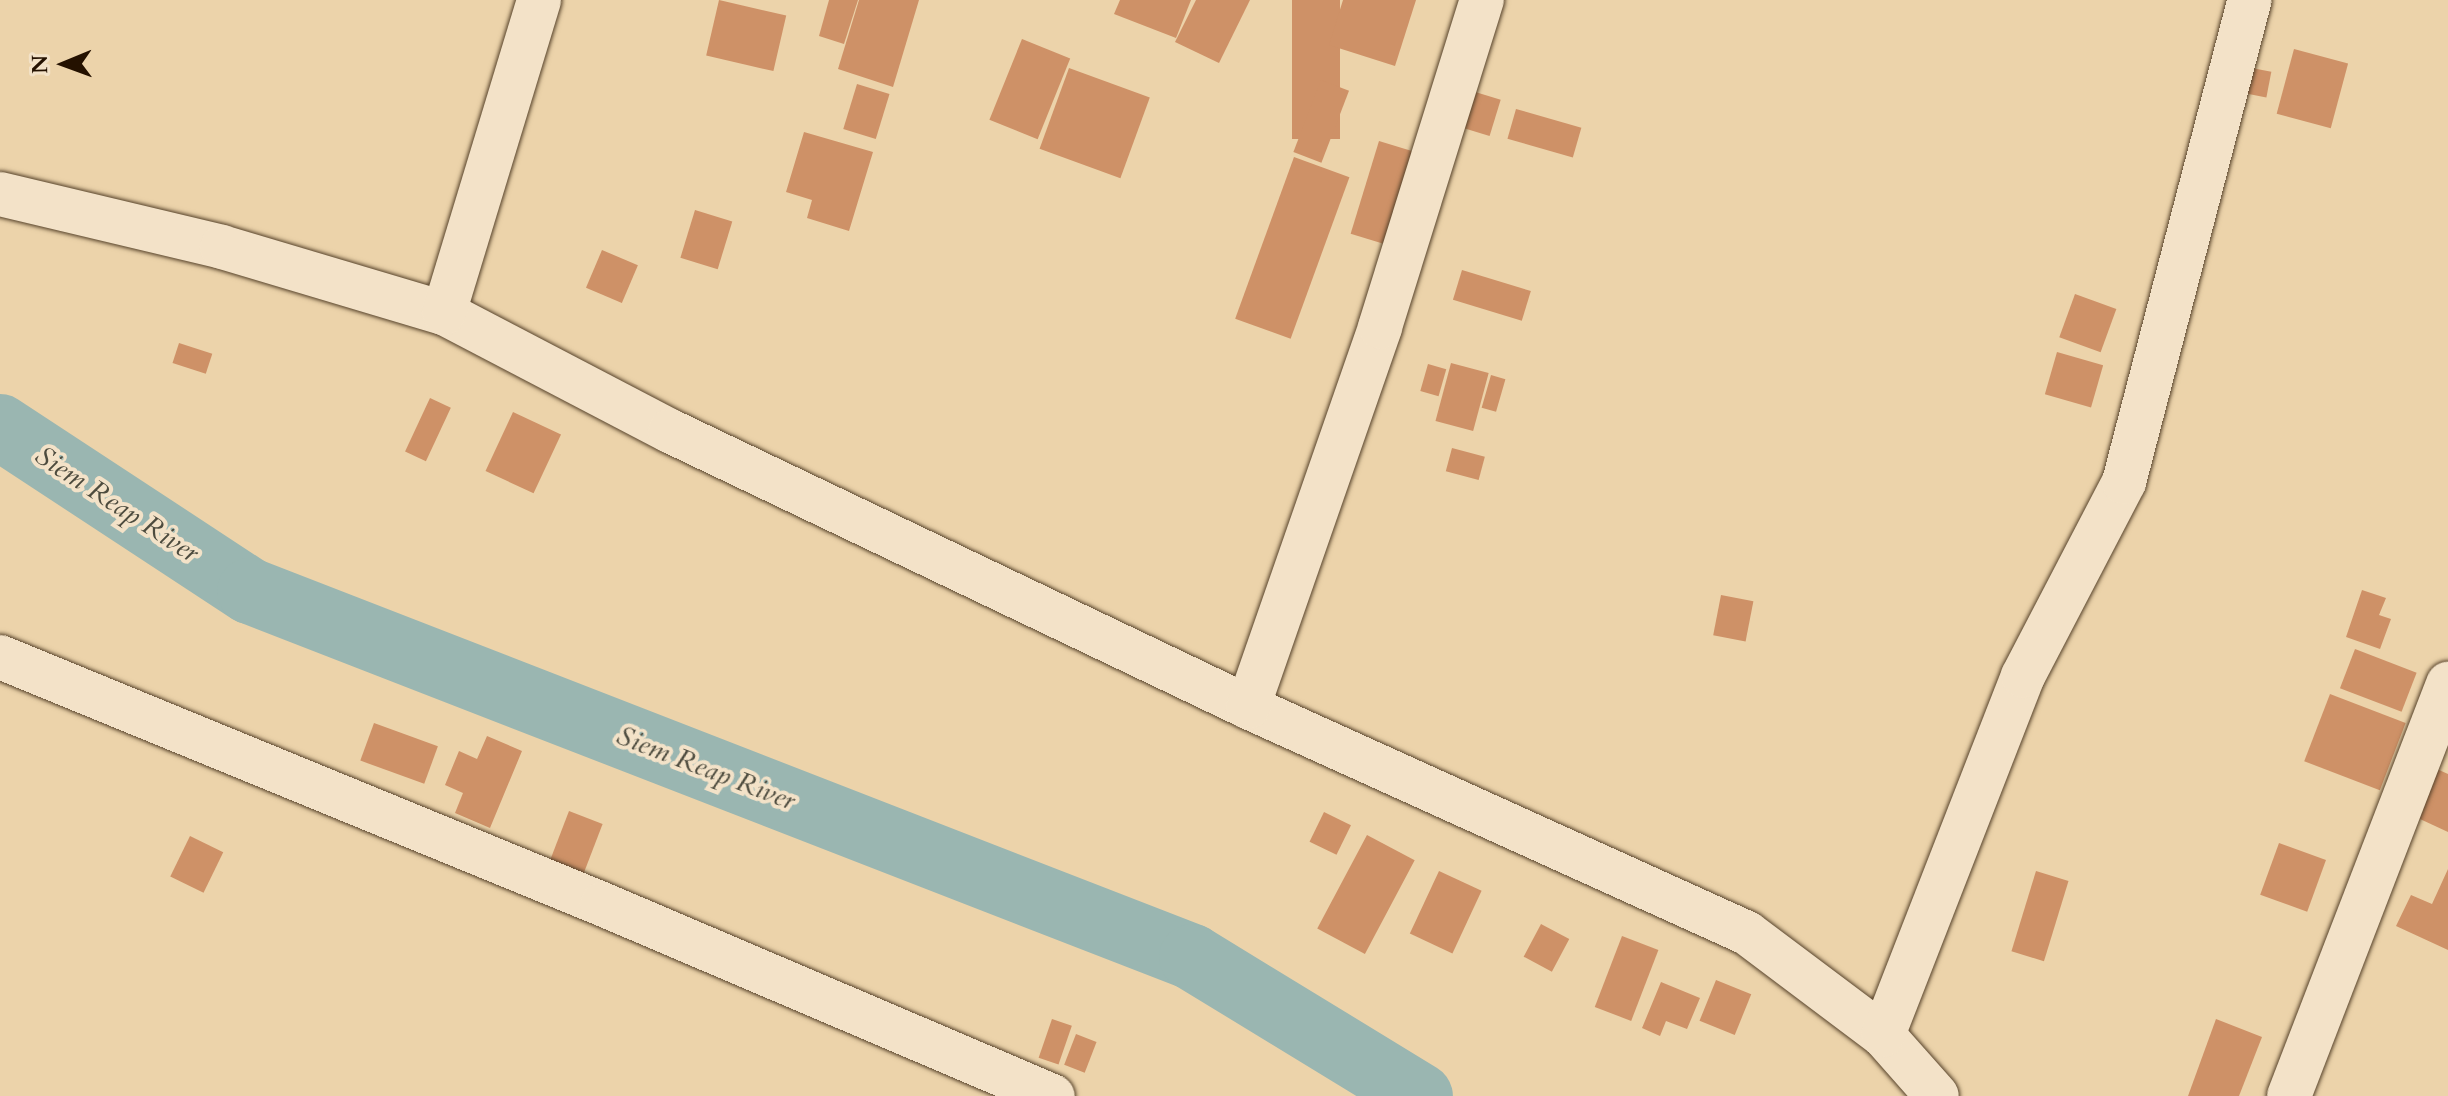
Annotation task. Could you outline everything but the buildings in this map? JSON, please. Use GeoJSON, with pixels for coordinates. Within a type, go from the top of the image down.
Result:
{"type":"FeatureCollection","features":[{"type":"Feature","properties":{"kind":"street"},"geometry":{"type":"LineString","coordinates":[[444,313],[539,0]]}},
{"type":"Feature","properties":{"kind":"street"},"geometry":{"type":"LineString","coordinates":[[1248,707],[1380,327],[1399,252],[1482,0]]}},
{"type":"Feature","properties":{"kind":"street"},"geometry":{"type":"LineString","coordinates":[[1883,1035],[2023,676],[2124,482],[2250,0]]}},
{"type":"Feature","properties":{"kind":"street"},"geometry":{"type":"LineString","coordinates":[[0,194],[222,247],[444,313],[670,431],[1248,707],[1747,933],[1883,1035],[1937,1096]]}},
{"type":"Feature","properties":{"kind":"street"},"geometry":{"type":"LineString","coordinates":[[0,657],[616,910],[1053,1096]]}},
{"type":"Feature","properties":{"kind":"street"},"geometry":{"type":"LineString","coordinates":[[2289,1096],[2448,684]]}},
{"type":"Feature","properties":{"kind":"waterway","name":"Siem Reap River"},"geometry":{"type":"LineString","coordinates":[[0,427],[250,591],[1192,957],[1420,1096]]}}]}
